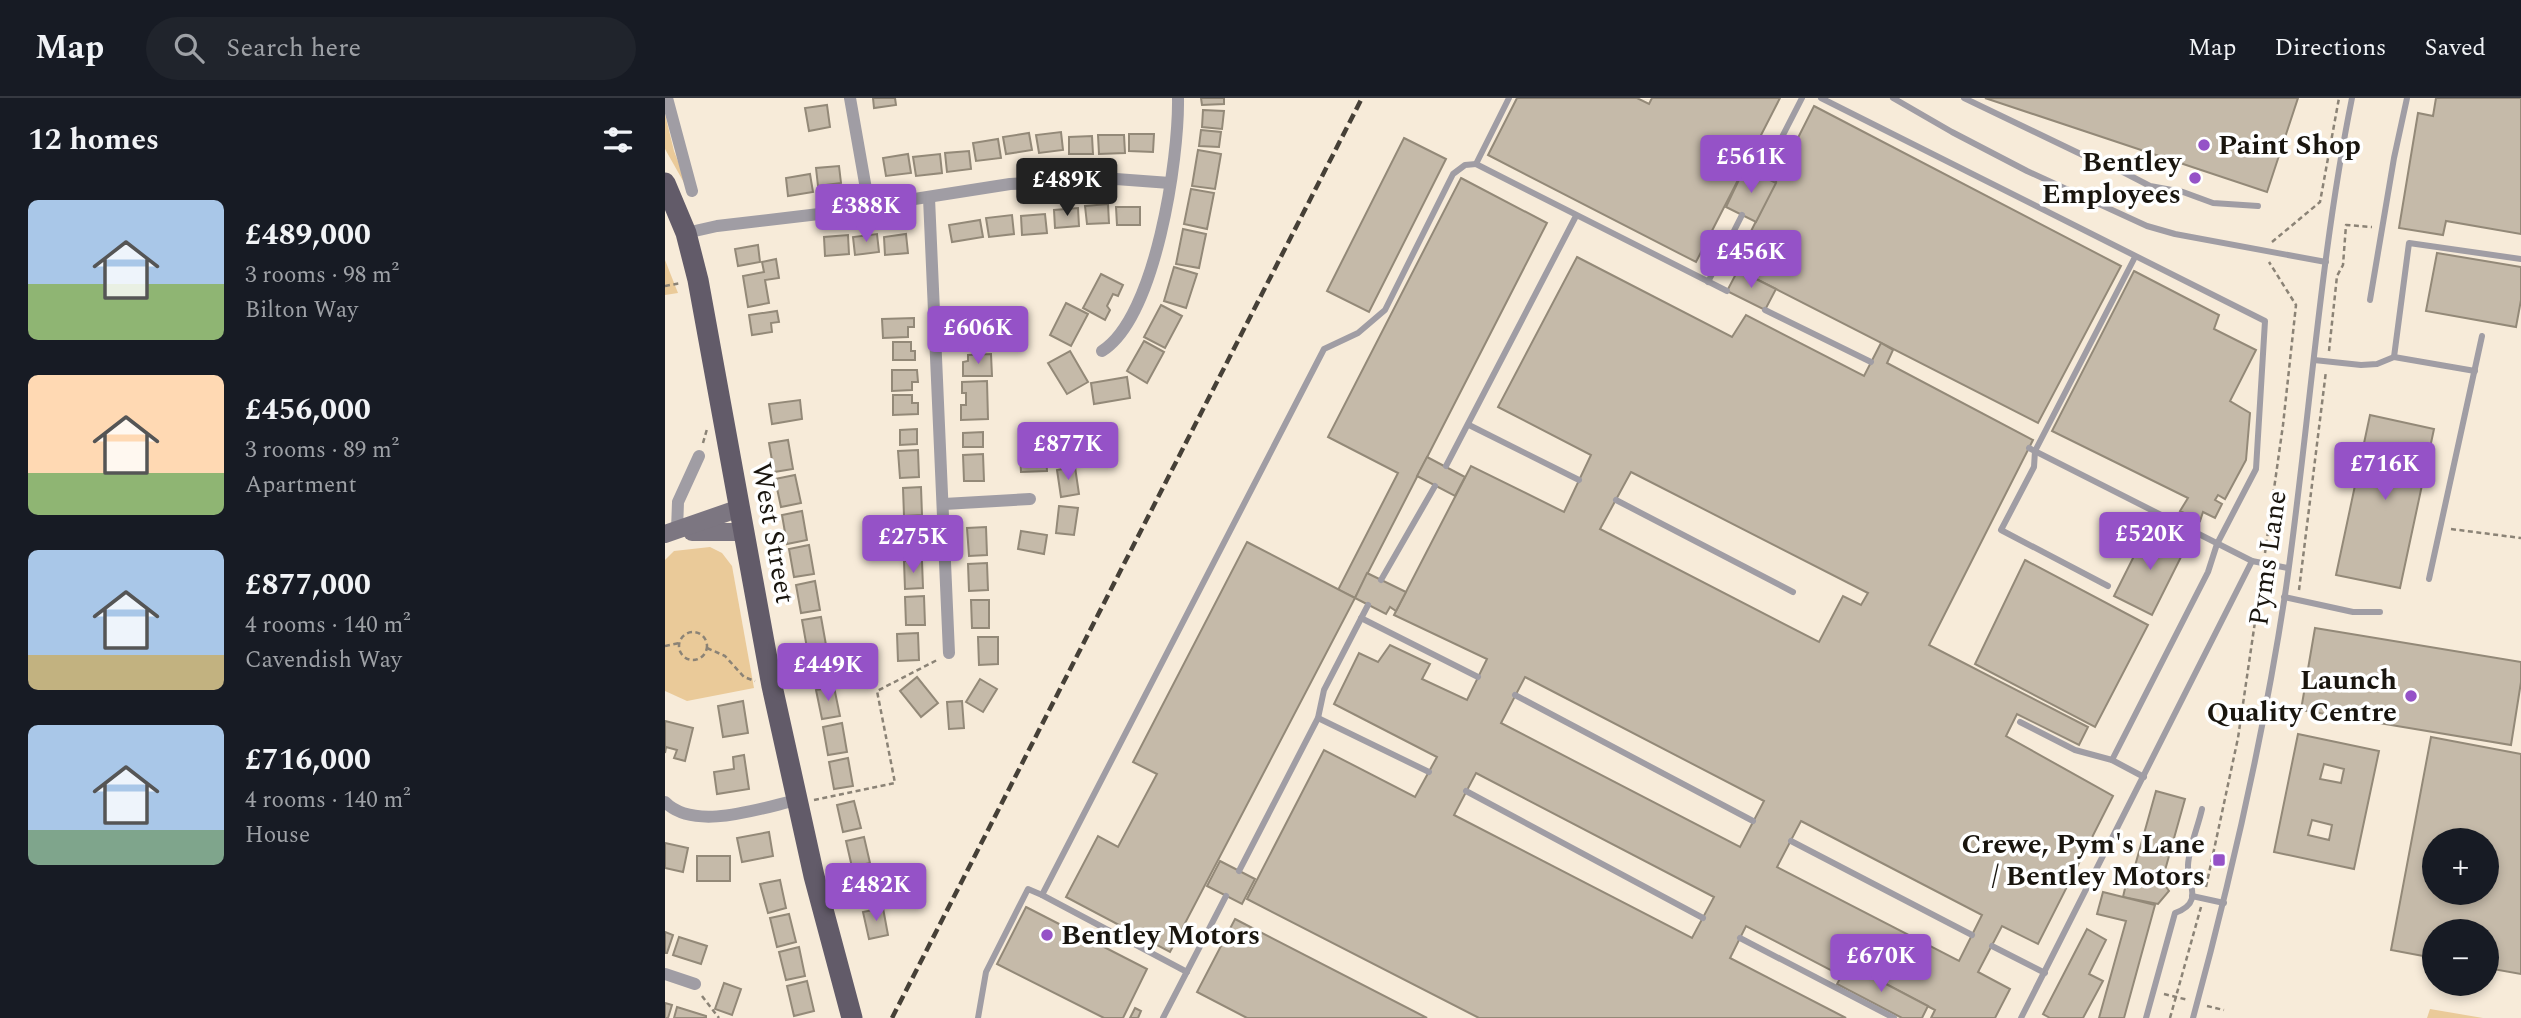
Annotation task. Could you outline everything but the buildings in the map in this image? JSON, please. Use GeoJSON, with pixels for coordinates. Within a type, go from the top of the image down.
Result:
{"type":"FeatureCollection","features":[{"type":"Feature","properties":{"kind":"main road","name":"West Street"},"geometry":{"type":"LineString","coordinates":[[665,183],[686,233],[703,306],[771,679],[797,801],[852,1018]]}},
{"type":"Feature","properties":{"kind":"street"},"geometry":{"type":"LineString","coordinates":[[667,98],[692,191]]}},
{"type":"Feature","properties":{"kind":"street"},"geometry":{"type":"LineString","coordinates":[[850,98],[869,206]]}},
{"type":"Feature","properties":{"kind":"street"},"geometry":{"type":"LineString","coordinates":[[1103,351],[1117,340],[1147,281],[1170,183],[1178,98]]}},
{"type":"Feature","properties":{"kind":"street"},"geometry":{"type":"LineString","coordinates":[[686,233],[717,226],[929,198],[1010,184],[1116,179],[1170,183]]}},
{"type":"Feature","properties":{"kind":"street"},"geometry":{"type":"LineString","coordinates":[[929,198],[949,653]]}},
{"type":"Feature","properties":{"kind":"street"},"geometry":{"type":"LineString","coordinates":[[675,531],[678,502],[699,456]]}},
{"type":"Feature","properties":{"kind":"street"},"geometry":{"type":"LineString","coordinates":[[944,503],[1030,499]]}},
{"type":"Feature","properties":{"kind":"street"},"geometry":{"type":"LineString","coordinates":[[675,531],[740,508]]}},
{"type":"Feature","properties":{"kind":"street"},"geometry":{"type":"LineString","coordinates":[[675,531],[744,532]]}},
{"type":"Feature","properties":{"kind":"street"},"geometry":{"type":"LineString","coordinates":[[665,802],[676,811],[707,816],[734,814],[797,801]]}},
{"type":"Feature","properties":{"kind":"street"},"geometry":{"type":"LineString","coordinates":[[665,974],[695,984]]}},
{"type":"Feature","properties":{"kind":"lane"},"geometry":{"type":"LineString","coordinates":[[1475,164],[1509,98]]}},
{"type":"Feature","properties":{"kind":"lane"},"geometry":{"type":"LineString","coordinates":[[1762,176],[1802,98]]}},
{"type":"Feature","properties":{"kind":"lane"},"geometry":{"type":"LineString","coordinates":[[1821,98],[2265,321],[2256,469],[2217,544],[2209,572],[2112,760]]}},
{"type":"Feature","properties":{"kind":"lane"},"geometry":{"type":"LineString","coordinates":[[1893,98],[2027,171],[2147,226],[2175,234],[2326,262]]}},
{"type":"Feature","properties":{"kind":"lane","name":"Pyms Lane"},"geometry":{"type":"LineString","coordinates":[[2193,1018],[2224,903],[2260,738],[2284,597],[2326,262],[2341,152],[2352,98]]}},
{"type":"Feature","properties":{"kind":"lane"},"geometry":{"type":"LineString","coordinates":[[2370,300],[2407,98]]}},
{"type":"Feature","properties":{"kind":"lane"},"geometry":{"type":"LineString","coordinates":[[1967,100],[2150,187],[2183,191],[2213,203],[2258,206]]}},
{"type":"Feature","properties":{"kind":"lane"},"geometry":{"type":"LineString","coordinates":[[1042,895],[1324,349],[1358,333],[1385,310],[1453,173],[1465,165],[1475,164],[1727,291]]}},
{"type":"Feature","properties":{"kind":"lane"},"geometry":{"type":"LineString","coordinates":[[1708,282],[1742,215]]}},
{"type":"Feature","properties":{"kind":"lane"},"geometry":{"type":"LineString","coordinates":[[1446,466],[1576,216]]}},
{"type":"Feature","properties":{"kind":"lane"},"geometry":{"type":"LineString","coordinates":[[2394,357],[2409,243],[2521,259]]}},
{"type":"Feature","properties":{"kind":"lane"},"geometry":{"type":"LineString","coordinates":[[2108,586],[2001,530],[2034,467],[2032,449],[2135,257]]}},
{"type":"Feature","properties":{"kind":"lane"},"geometry":{"type":"LineString","coordinates":[[1765,310],[1871,362]]}},
{"type":"Feature","properties":{"kind":"lane"},"geometry":{"type":"LineString","coordinates":[[2429,579],[2482,336]]}},
{"type":"Feature","properties":{"kind":"lane"},"geometry":{"type":"LineString","coordinates":[[2314,360],[2361,365],[2377,364],[2394,357],[2475,371]]}},
{"type":"Feature","properties":{"kind":"lane"},"geometry":{"type":"LineString","coordinates":[[1469,425],[1579,480]]}},
{"type":"Feature","properties":{"kind":"lane"},"geometry":{"type":"LineString","coordinates":[[2032,449],[2252,561],[2288,568]]}},
{"type":"Feature","properties":{"kind":"lane"},"geometry":{"type":"LineString","coordinates":[[1381,580],[1435,486]]}},
{"type":"Feature","properties":{"kind":"lane"},"geometry":{"type":"LineString","coordinates":[[1616,500],[1793,592]]}},
{"type":"Feature","properties":{"kind":"lane"},"geometry":{"type":"LineString","coordinates":[[2021,1018],[2252,561]]}},
{"type":"Feature","properties":{"kind":"lane"},"geometry":{"type":"LineString","coordinates":[[2284,597],[2353,612],[2380,612]]}},
{"type":"Feature","properties":{"kind":"lane"},"geometry":{"type":"LineString","coordinates":[[1239,871],[1318,718],[1324,690],[1369,605]]}},
{"type":"Feature","properties":{"kind":"lane"},"geometry":{"type":"LineString","coordinates":[[1361,618],[1478,677]]}},
{"type":"Feature","properties":{"kind":"lane"},"geometry":{"type":"LineString","coordinates":[[1515,695],[1753,821]]}},
{"type":"Feature","properties":{"kind":"lane"},"geometry":{"type":"LineString","coordinates":[[1318,718],[1429,772]]}},
{"type":"Feature","properties":{"kind":"lane"},"geometry":{"type":"LineString","coordinates":[[2020,722],[2075,750],[2112,760],[2144,777]]}},
{"type":"Feature","properties":{"kind":"lane"},"geometry":{"type":"LineString","coordinates":[[1466,791],[1703,918]]}},
{"type":"Feature","properties":{"kind":"lane"},"geometry":{"type":"LineString","coordinates":[[2147,1018],[2175,913],[2185,909],[2192,897],[2192,880],[2187,868],[2202,809]]}},
{"type":"Feature","properties":{"kind":"lane"},"geometry":{"type":"LineString","coordinates":[[1791,841],[1972,935]]}},
{"type":"Feature","properties":{"kind":"lane"},"geometry":{"type":"LineString","coordinates":[[978,1018],[986,972],[1028,889],[1187,972]]}},
{"type":"Feature","properties":{"kind":"lane"},"geometry":{"type":"LineString","coordinates":[[1163,1018],[1226,896]]}},
{"type":"Feature","properties":{"kind":"lane"},"geometry":{"type":"LineString","coordinates":[[2192,897],[2224,903]]}},
{"type":"Feature","properties":{"kind":"lane"},"geometry":{"type":"LineString","coordinates":[[1741,938],[1893,1018]]}},
{"type":"Feature","properties":{"kind":"lane"},"geometry":{"type":"LineString","coordinates":[[1992,946],[2045,973]]}},
{"type":"Feature","properties":{"kind":"path"},"geometry":{"type":"LineString","coordinates":[[2170,1018],[2203,898],[2238,738],[2283,425],[2297,305],[2269,261],[2272,240],[2320,202],[2339,98]]}},
{"type":"Feature","properties":{"kind":"path"},"geometry":{"type":"LineString","coordinates":[[2298,600],[2337,276],[2343,265],[2346,225],[2382,227]]}},
{"type":"Feature","properties":{"kind":"path"},"geometry":{"type":"LineString","coordinates":[[2441,528],[2521,538]]}},
{"type":"Feature","properties":{"kind":"path"},"geometry":{"type":"LineString","coordinates":[[665,646],[679,643],[687,633],[697,632],[705,637],[707,648],[702,657],[691,660],[683,657],[679,643]]}},
{"type":"Feature","properties":{"kind":"path"},"geometry":{"type":"LineString","coordinates":[[707,648],[734,663],[750,681],[771,679]]}},
{"type":"Feature","properties":{"kind":"path"},"geometry":{"type":"LineString","coordinates":[[797,801],[895,783],[877,691],[949,653]]}},
{"type":"Feature","properties":{"kind":"path"},"geometry":{"type":"LineString","coordinates":[[695,984],[719,1018]]}},
{"type":"Feature","properties":{"kind":"shaded area"},"geometry":{"type":"Polygon","coordinates":[[[665,114],[674,151],[691,195],[665,149],[665,114]]]}},
{"type":"Feature","properties":{"kind":"shaded area"},"geometry":{"type":"Polygon","coordinates":[[[665,260],[678,293],[665,295],[665,260]]]}},
{"type":"Feature","properties":{"kind":"shaded area"},"geometry":{"type":"Polygon","coordinates":[[[710,547],[722,553],[732,566],[754,688],[687,701],[665,691],[665,560],[674,551],[710,547]]]}},
{"type":"Feature","properties":{"kind":"shaded area"},"geometry":{"type":"Polygon","coordinates":[[[2430,1009],[2483,1018],[2427,1018],[2430,1009]]]}},
{"type":"Feature","properties":{"kind":"railway"},"geometry":{"type":"LineString","coordinates":[[892,1018],[1362,98]]}},
{"type":"Feature","properties":{"kind":"place","name":"Paint Shop"},"geometry":{"type":"Point","coordinates":[2204,145]}},
{"type":"Feature","properties":{"kind":"place","name":"Bentley Employees"},"geometry":{"type":"Point","coordinates":[2195,178]}},
{"type":"Feature","properties":{"kind":"place","name":"Launch Quality Centre"},"geometry":{"type":"Point","coordinates":[2411,696]}},
{"type":"Feature","properties":{"kind":"place","name":"Crewe, Pym's Lane / Bentley Motors"},"geometry":{"type":"Point","coordinates":[2219,860]}},
{"type":"Feature","properties":{"kind":"place","name":"Bentley Motors"},"geometry":{"type":"Point","coordinates":[1047,935]}}]}
